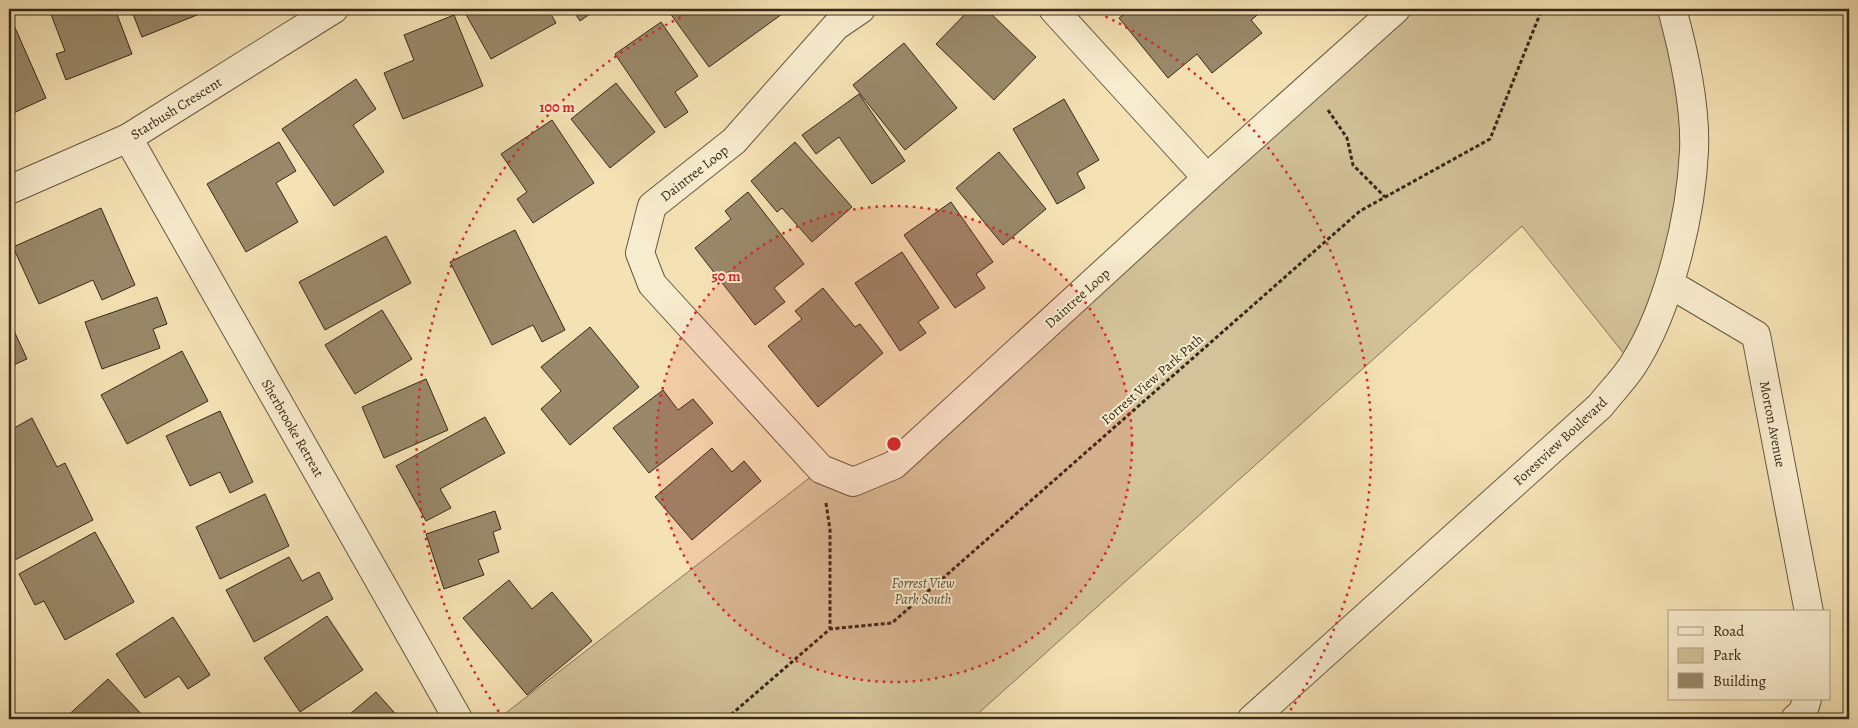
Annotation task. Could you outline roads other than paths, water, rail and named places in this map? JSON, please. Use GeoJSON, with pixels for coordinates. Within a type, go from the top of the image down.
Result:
{"type":"FeatureCollection","features":[{"type":"Feature","properties":{"kind":"street","name":"Starbush Crescent"},"geometry":{"type":"LineString","coordinates":[[9,190],[128,138],[334,9]]}},
{"type":"Feature","properties":{"kind":"street","name":"Daintree Loop"},"geometry":{"type":"LineString","coordinates":[[861,9],[836,26],[734,141],[652,206],[640,254],[652,284],[821,469],[853,482],[894,465],[1207,178],[1396,9]]}},
{"type":"Feature","properties":{"kind":"street"},"geometry":{"type":"LineString","coordinates":[[1053,9],[1207,178]]}},
{"type":"Feature","properties":{"kind":"street","name":"Forestview Boulevard"},"geometry":{"type":"LineString","coordinates":[[1252,719],[1600,406],[1633,365],[1651,331],[1670,284],[1686,212],[1694,150],[1689,88],[1682,43],[1672,9]]}},
{"type":"Feature","properties":{"kind":"street","name":"Sherbrooke Retreat"},"geometry":{"type":"LineString","coordinates":[[128,138],[458,719]]}},
{"type":"Feature","properties":{"kind":"street","name":"Morton Avenue"},"geometry":{"type":"LineString","coordinates":[[1670,284],[1756,335],[1809,610]]}},
{"type":"Feature","properties":{"kind":"street"},"geometry":{"type":"LineString","coordinates":[[1795,719],[1803,712],[1807,700]]}},
{"type":"Feature","properties":{"kind":"park label","name":"Forrest View Park South"},"geometry":{"type":"Point","coordinates":[923,592]}}]}
